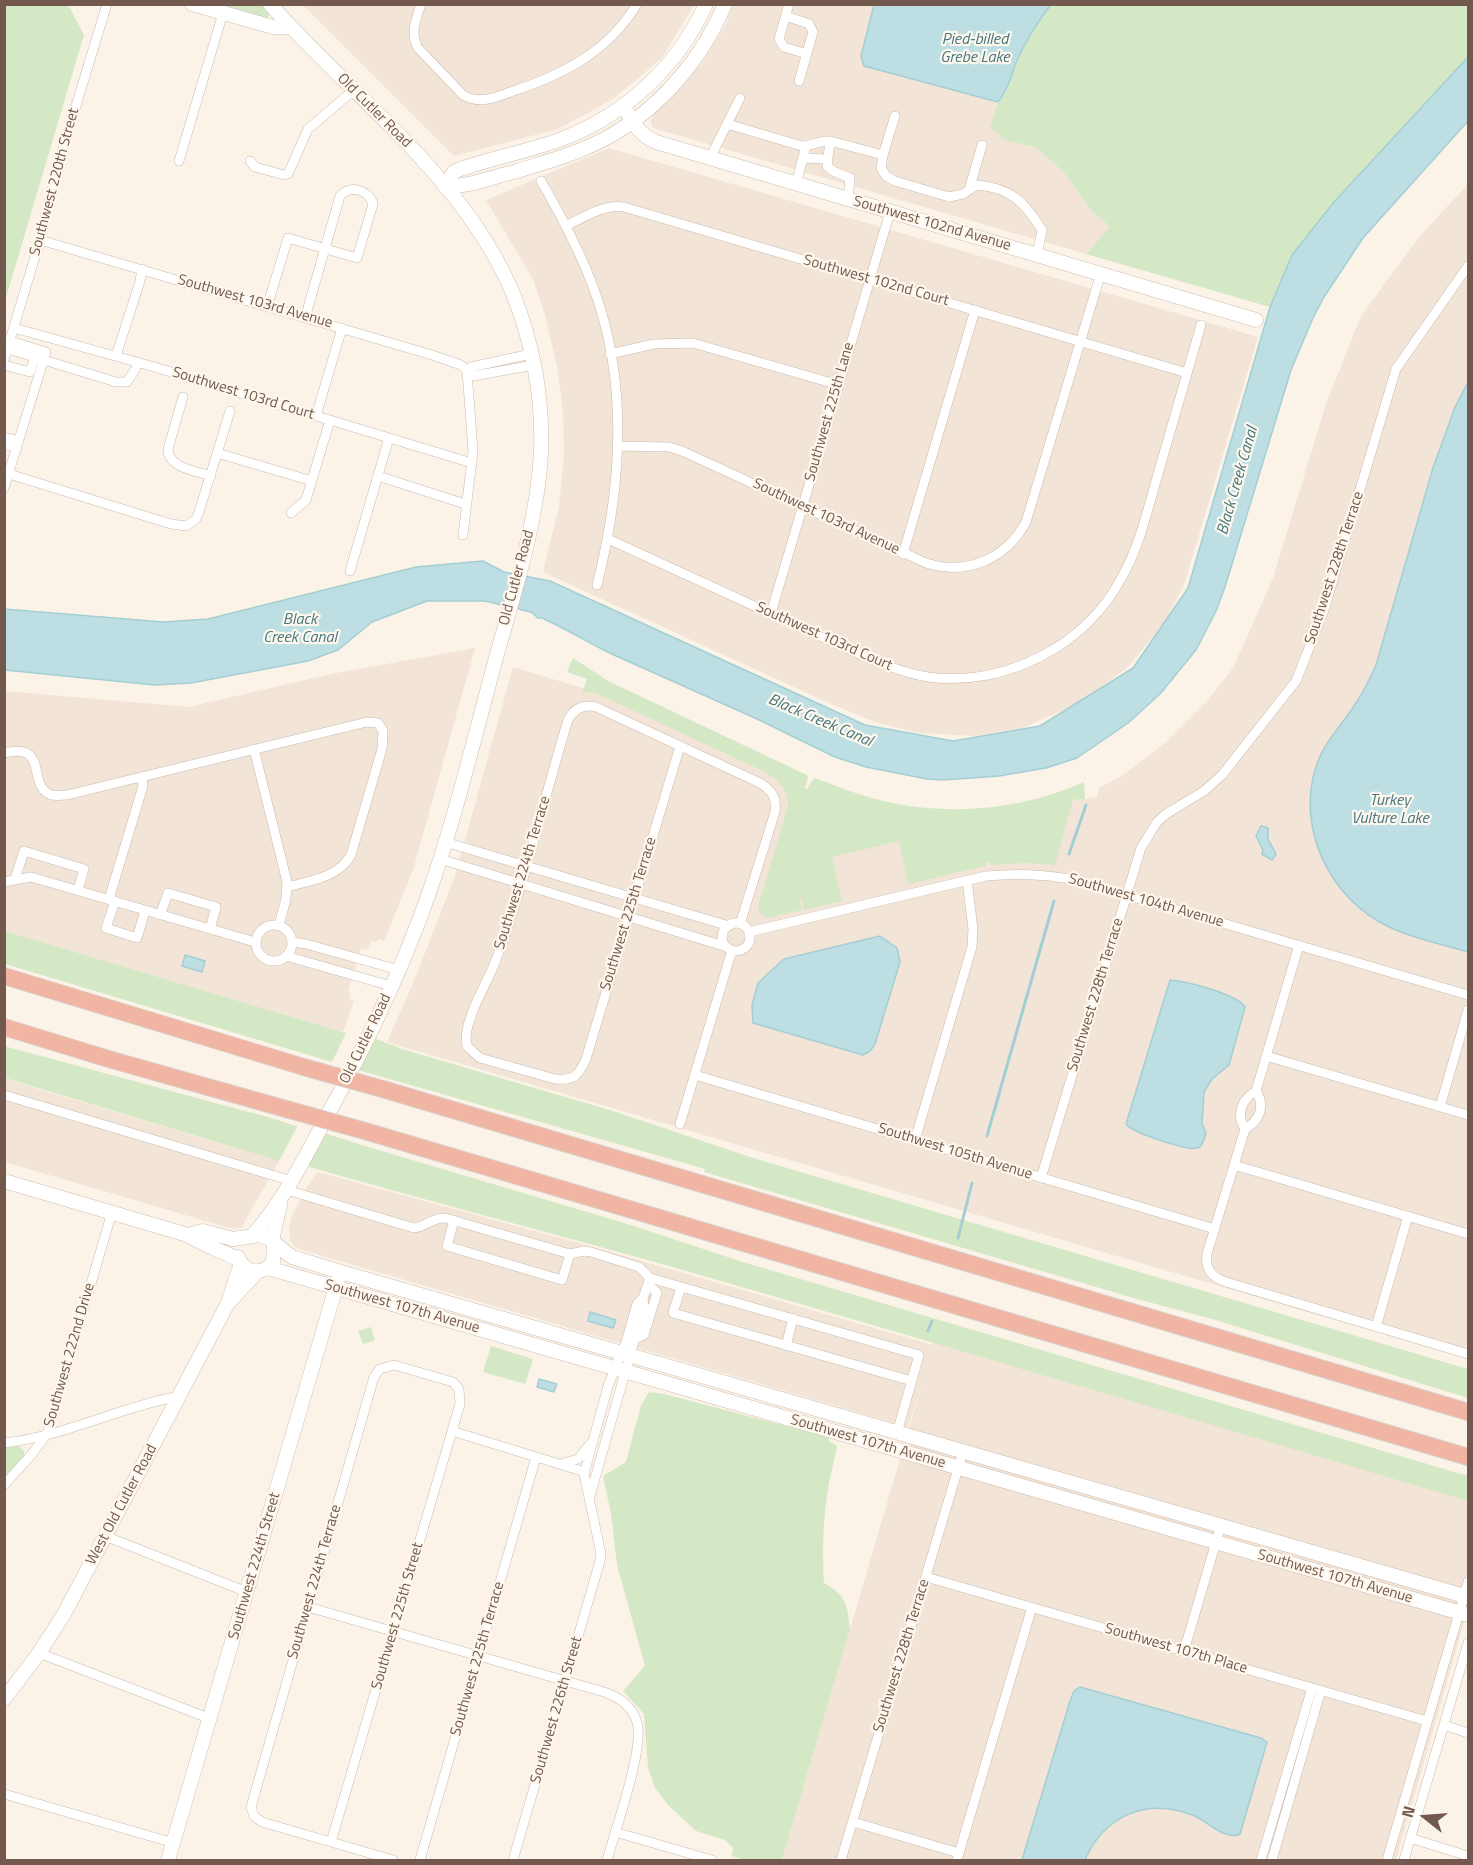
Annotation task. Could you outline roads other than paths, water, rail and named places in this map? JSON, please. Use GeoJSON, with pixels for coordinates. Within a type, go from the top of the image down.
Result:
{"type":"FeatureCollection","features":[{"type":"Feature","properties":{"kind":"highway"},"geometry":{"type":"LineString","coordinates":[[4,976],[1468,1413]]}},
{"type":"Feature","properties":{"kind":"highway"},"geometry":{"type":"LineString","coordinates":[[4,1027],[1468,1457]]}},
{"type":"Feature","properties":{"kind":"highway"},"geometry":{"type":"LineString","coordinates":[[4,1035],[112,1060]]}},
{"type":"Feature","properties":{"kind":"street","name":"Southwest 220th Street"},"geometry":{"type":"LineString","coordinates":[[4,362],[40,240],[58,165],[106,4]]}},
{"type":"Feature","properties":{"kind":"street"},"geometry":{"type":"LineString","coordinates":[[192,4],[273,27],[290,27]]}},
{"type":"Feature","properties":{"kind":"street","name":"Old Cutler Road"},"geometry":{"type":"LineString","coordinates":[[249,1236],[286,1191],[337,1097],[399,970],[423,909],[446,842],[522,564],[536,504],[541,450],[540,412],[532,359],[521,315],[504,274],[478,230],[418,156],[270,4]]}},
{"type":"Feature","properties":{"kind":"street"},"geometry":{"type":"LineString","coordinates":[[421,4],[414,30],[415,43],[467,97],[480,100],[538,83],[561,73],[605,43],[622,25],[636,4]]}},
{"type":"Feature","properties":{"kind":"street"},"geometry":{"type":"LineString","coordinates":[[445,187],[453,172],[573,135],[624,106],[647,87],[671,62],[691,33],[706,4]]}},
{"type":"Feature","properties":{"kind":"street"},"geometry":{"type":"LineString","coordinates":[[445,187],[467,186],[567,156],[591,146],[633,122],[670,89],[693,62],[712,32],[725,4]]}},
{"type":"Feature","properties":{"kind":"street"},"geometry":{"type":"LineString","coordinates":[[789,4],[779,39],[784,47],[807,54]]}},
{"type":"Feature","properties":{"kind":"street"},"geometry":{"type":"LineString","coordinates":[[179,161],[223,13]]}},
{"type":"Feature","properties":{"kind":"street"},"geometry":{"type":"LineString","coordinates":[[786,16],[809,24],[813,32],[799,81]]}},
{"type":"Feature","properties":{"kind":"street"},"geometry":{"type":"LineString","coordinates":[[250,161],[255,167],[284,175],[288,174],[308,129],[354,90]]}},
{"type":"Feature","properties":{"kind":"street"},"geometry":{"type":"LineString","coordinates":[[710,158],[740,98]]}},
{"type":"Feature","properties":{"kind":"street","name":"Southwest 102nd Avenue"},"geometry":{"type":"LineString","coordinates":[[624,106],[643,135],[652,141],[1256,320]]}},
{"type":"Feature","properties":{"kind":"street"},"geometry":{"type":"LineString","coordinates":[[895,116],[881,163],[883,172],[895,181],[950,197],[959,195],[973,186],[981,185],[1014,195],[1040,226],[1043,236],[1037,255]]}},
{"type":"Feature","properties":{"kind":"street"},"geometry":{"type":"LineString","coordinates":[[727,124],[806,146],[830,141],[883,155]]}},
{"type":"Feature","properties":{"kind":"street"},"geometry":{"type":"LineString","coordinates":[[830,141],[826,159],[827,166],[830,170],[850,178],[848,199]]}},
{"type":"Feature","properties":{"kind":"street"},"geometry":{"type":"LineString","coordinates":[[969,190],[982,145]]}},
{"type":"Feature","properties":{"kind":"street"},"geometry":{"type":"LineString","coordinates":[[796,184],[806,146]]}},
{"type":"Feature","properties":{"kind":"street"},"geometry":{"type":"LineString","coordinates":[[803,158],[826,159]]}},
{"type":"Feature","properties":{"kind":"street"},"geometry":{"type":"LineString","coordinates":[[541,181],[566,226],[596,294],[610,354],[617,404],[616,489],[608,539],[597,585]]}},
{"type":"Feature","properties":{"kind":"street"},"geometry":{"type":"LineString","coordinates":[[267,307],[288,238],[325,249],[357,258],[373,204],[367,193],[350,189],[342,193],[325,249],[305,318]]}},
{"type":"Feature","properties":{"kind":"street","name":"Southwest 102nd Court"},"geometry":{"type":"LineString","coordinates":[[566,226],[604,208],[624,207],[1187,373]]}},
{"type":"Feature","properties":{"kind":"street","name":"Southwest 225th Lane"},"geometry":{"type":"LineString","coordinates":[[771,613],[890,212]]}},
{"type":"Feature","properties":{"kind":"street","name":"Southwest 103rd Avenue"},"geometry":{"type":"LineString","coordinates":[[40,240],[461,364],[474,376],[532,359]]}},
{"type":"Feature","properties":{"kind":"street","name":"Southwest 228th Terrace"},"geometry":{"type":"LineString","coordinates":[[1041,1178],[1141,848],[1157,822],[1204,791],[1222,775],[1296,681],[1324,610],[1396,369],[1468,266]]}},
{"type":"Feature","properties":{"kind":"street"},"geometry":{"type":"LineString","coordinates":[[116,356],[142,269]]}},
{"type":"Feature","properties":{"kind":"street"},"geometry":{"type":"LineString","coordinates":[[1081,342],[1101,273]]}},
{"type":"Feature","properties":{"kind":"street"},"geometry":{"type":"LineString","coordinates":[[903,554],[975,310]]}},
{"type":"Feature","properties":{"kind":"street","name":"Southwest 103rd Court"},"geometry":{"type":"LineString","coordinates":[[608,539],[892,668],[928,676],[972,677],[1018,667],[1043,656],[1060,645],[1097,613],[1124,575],[1138,540],[1201,325]]}},
{"type":"Feature","properties":{"kind":"street","name":"Southwest 103rd Court"},"geometry":{"type":"LineString","coordinates":[[14,328],[116,356],[472,463]]}},
{"type":"Feature","properties":{"kind":"street"},"geometry":{"type":"LineString","coordinates":[[316,416],[342,328]]}},
{"type":"Feature","properties":{"kind":"street","name":"Southwest 103rd Avenue"},"geometry":{"type":"LineString","coordinates":[[618,446],[674,448],[903,554],[938,566],[968,566],[984,562],[998,554],[1013,542],[1024,527],[1034,501],[1081,342]]}},
{"type":"Feature","properties":{"kind":"street"},"geometry":{"type":"LineString","coordinates":[[610,354],[654,344],[693,343],[839,385]]}},
{"type":"Feature","properties":{"kind":"street"},"geometry":{"type":"LineString","coordinates":[[9,345],[121,383],[131,378],[136,368]]}},
{"type":"Feature","properties":{"kind":"street"},"geometry":{"type":"LineString","coordinates":[[4,362],[30,372],[42,357]]}},
{"type":"Feature","properties":{"kind":"street"},"geometry":{"type":"LineString","coordinates":[[4,488],[42,357]]}},
{"type":"Feature","properties":{"kind":"street"},"geometry":{"type":"LineString","coordinates":[[463,535],[465,504],[472,463],[467,371]]}},
{"type":"Feature","properties":{"kind":"street"},"geometry":{"type":"LineString","coordinates":[[183,397],[168,455],[177,464],[211,476]]}},
{"type":"Feature","properties":{"kind":"street"},"geometry":{"type":"LineString","coordinates":[[9,474],[171,524],[186,526],[196,519],[230,411]]}},
{"type":"Feature","properties":{"kind":"street"},"geometry":{"type":"LineString","coordinates":[[291,513],[306,500],[330,420]]}},
{"type":"Feature","properties":{"kind":"street"},"geometry":{"type":"LineString","coordinates":[[4,437],[18,445]]}},
{"type":"Feature","properties":{"kind":"street"},"geometry":{"type":"LineString","coordinates":[[350,571],[389,438]]}},
{"type":"Feature","properties":{"kind":"street"},"geometry":{"type":"LineString","coordinates":[[4,444],[18,445]]}},
{"type":"Feature","properties":{"kind":"street"},"geometry":{"type":"LineString","coordinates":[[217,453],[312,481]]}},
{"type":"Feature","properties":{"kind":"street"},"geometry":{"type":"LineString","coordinates":[[378,476],[465,504]]}},
{"type":"Feature","properties":{"kind":"street","name":"Southwest 224th Terrace"},"geometry":{"type":"LineString","coordinates":[[572,1078],[564,1080],[480,1058],[470,1050],[466,1041],[467,1028],[494,965],[522,884],[568,720],[574,711],[582,707],[596,707],[680,746]]}},
{"type":"Feature","properties":{"kind":"street"},"geometry":{"type":"LineString","coordinates":[[4,753],[17,751],[34,759],[42,788],[55,796],[367,722],[378,723],[383,731],[382,749],[354,848],[346,863],[333,874],[288,887]]}},
{"type":"Feature","properties":{"kind":"street"},"geometry":{"type":"LineString","coordinates":[[680,746],[760,783],[773,793],[776,801],[775,812],[740,924]]}},
{"type":"Feature","properties":{"kind":"street","name":"Southwest 225th Terrace"},"geometry":{"type":"LineString","coordinates":[[572,1078],[579,1073],[586,1059],[680,746]]}},
{"type":"Feature","properties":{"kind":"street"},"geometry":{"type":"LineString","coordinates":[[254,749],[288,887],[279,925]]}},
{"type":"Feature","properties":{"kind":"street"},"geometry":{"type":"LineString","coordinates":[[142,777],[143,786],[106,928],[137,938],[146,911]]}},
{"type":"Feature","properties":{"kind":"street"},"geometry":{"type":"LineString","coordinates":[[446,842],[729,926],[740,924]]}},
{"type":"Feature","properties":{"kind":"street"},"geometry":{"type":"LineString","coordinates":[[15,879],[24,851],[84,869],[78,890]]}},
{"type":"Feature","properties":{"kind":"street"},"geometry":{"type":"LineString","coordinates":[[440,859],[738,951],[746,947],[750,938],[749,932],[740,924]]}},
{"type":"Feature","properties":{"kind":"street","name":"Southwest 104th Avenue"},"geometry":{"type":"LineString","coordinates":[[749,932],[968,880],[1007,874],[1054,876],[1079,881],[1468,995]]}},
{"type":"Feature","properties":{"kind":"street"},"geometry":{"type":"LineString","coordinates":[[4,882],[31,877],[255,942]]}},
{"type":"Feature","properties":{"kind":"street"},"geometry":{"type":"LineString","coordinates":[[915,1140],[972,946],[973,929],[968,880]]}},
{"type":"Feature","properties":{"kind":"street"},"geometry":{"type":"LineString","coordinates":[[160,915],[168,893],[216,908],[210,929]]}},
{"type":"Feature","properties":{"kind":"street"},"geometry":{"type":"LineString","coordinates":[[268,925],[279,925],[288,932],[292,942],[292,947],[286,956],[275,962],[259,954],[255,942],[263,928],[268,925]]}},
{"type":"Feature","properties":{"kind":"street"},"geometry":{"type":"LineString","coordinates":[[680,1124],[729,948],[723,936],[729,926]]}},
{"type":"Feature","properties":{"kind":"street"},"geometry":{"type":"LineString","coordinates":[[292,942],[399,970]]}},
{"type":"Feature","properties":{"kind":"street"},"geometry":{"type":"LineString","coordinates":[[1299,945],[1256,1091],[1261,1103],[1259,1116],[1255,1123],[1245,1130],[1215,1229],[1207,1259],[1210,1273],[1226,1282],[1468,1354]]}},
{"type":"Feature","properties":{"kind":"street"},"geometry":{"type":"LineString","coordinates":[[286,956],[391,986]]}},
{"type":"Feature","properties":{"kind":"street"},"geometry":{"type":"LineString","coordinates":[[344,972],[349,956]]}},
{"type":"Feature","properties":{"kind":"street"},"geometry":{"type":"LineString","coordinates":[[1440,1107],[1468,1010]]}},
{"type":"Feature","properties":{"kind":"street"},"geometry":{"type":"LineString","coordinates":[[1266,1056],[1468,1115]]}},
{"type":"Feature","properties":{"kind":"street","name":"Southwest 105th Avenue"},"geometry":{"type":"LineString","coordinates":[[695,1075],[1215,1229]]}},
{"type":"Feature","properties":{"kind":"street"},"geometry":{"type":"LineString","coordinates":[[1245,1130],[1240,1118],[1241,1108],[1246,1098],[1256,1091]]}},
{"type":"Feature","properties":{"kind":"street"},"geometry":{"type":"LineString","coordinates":[[4,1095],[286,1191],[414,1228],[420,1228],[440,1217],[570,1254],[591,1252],[639,1267],[657,1293],[644,1335],[635,1339]]}},
{"type":"Feature","properties":{"kind":"street"},"geometry":{"type":"LineString","coordinates":[[1234,1165],[1468,1234]]}},
{"type":"Feature","properties":{"kind":"street"},"geometry":{"type":"LineString","coordinates":[[4,1181],[188,1235],[199,1243],[226,1252],[248,1270],[263,1270],[274,1259],[273,1243],[263,1236],[229,1239],[203,1231],[188,1235]]}},
{"type":"Feature","properties":{"kind":"street","name":"Old Cutler Road"},"geometry":{"type":"LineString","coordinates":[[273,1243],[286,1191]]}},
{"type":"Feature","properties":{"kind":"street","name":"Southwest 222nd Drive"},"geometry":{"type":"LineString","coordinates":[[4,1485],[32,1454],[46,1434],[112,1212]]}},
{"type":"Feature","properties":{"kind":"street"},"geometry":{"type":"LineString","coordinates":[[1376,1327],[1408,1216]]}},
{"type":"Feature","properties":{"kind":"street"},"geometry":{"type":"LineString","coordinates":[[454,1220],[447,1246],[562,1280],[570,1254]]}},
{"type":"Feature","properties":{"kind":"street"},"geometry":{"type":"LineString","coordinates":[[240,1262],[240,1247],[249,1236]]}},
{"type":"Feature","properties":{"kind":"street","name":"Southwest 107th Avenue"},"geometry":{"type":"LineString","coordinates":[[273,1243],[292,1257],[958,1468],[1464,1614]]}},
{"type":"Feature","properties":{"kind":"street","name":"West Old Cutler Road"},"geometry":{"type":"LineString","coordinates":[[4,1699],[39,1653],[64,1614],[228,1303],[240,1262]]}},
{"type":"Feature","properties":{"kind":"street","name":"Southwest 107th Avenue"},"geometry":{"type":"LineString","coordinates":[[263,1270],[897,1433],[1467,1592]]}},
{"type":"Feature","properties":{"kind":"street","name":"West Old Cutler Road"},"geometry":{"type":"LineString","coordinates":[[228,1303],[263,1270]]}},
{"type":"Feature","properties":{"kind":"street","name":"Southwest 224th Street"},"geometry":{"type":"LineString","coordinates":[[168,1860],[340,1272]]}},
{"type":"Feature","properties":{"kind":"street"},"geometry":{"type":"LineString","coordinates":[[649,1281],[681,1287],[920,1355],[897,1433]]}},
{"type":"Feature","properties":{"kind":"street"},"geometry":{"type":"LineString","coordinates":[[590,1498],[621,1362],[637,1304],[643,1298],[649,1281]]}},
{"type":"Feature","properties":{"kind":"street"},"geometry":{"type":"LineString","coordinates":[[681,1287],[673,1313],[912,1381]]}},
{"type":"Feature","properties":{"kind":"street"},"geometry":{"type":"LineString","coordinates":[[590,1498],[585,1481],[586,1468],[621,1362],[635,1339],[644,1306],[643,1298]]}},
{"type":"Feature","properties":{"kind":"street"},"geometry":{"type":"LineString","coordinates":[[786,1346],[793,1318]]}},
{"type":"Feature","properties":{"kind":"street","name":"Southwest 224th Terrace"},"geometry":{"type":"LineString","coordinates":[[331,1842],[262,1822],[254,1816],[251,1802],[374,1377],[386,1366],[394,1365],[450,1380],[459,1389]]}},
{"type":"Feature","properties":{"kind":"street","name":"Southwest 225th Street"},"geometry":{"type":"LineString","coordinates":[[331,1842],[460,1404],[459,1389]]}},
{"type":"Feature","properties":{"kind":"street"},"geometry":{"type":"LineString","coordinates":[[4,1443],[66,1430],[153,1401],[179,1396]]}},
{"type":"Feature","properties":{"kind":"street"},"geometry":{"type":"LineString","coordinates":[[452,1431],[536,1457],[586,1468],[600,1458]]}},
{"type":"Feature","properties":{"kind":"street"},"geometry":{"type":"LineString","coordinates":[[559,1463],[578,1459],[596,1435]]}},
{"type":"Feature","properties":{"kind":"street","name":"Southwest 228th Terrace"},"geometry":{"type":"LineString","coordinates":[[841,1860],[963,1452]]}},
{"type":"Feature","properties":{"kind":"street","name":"Southwest 225th Terrace"},"geometry":{"type":"LineString","coordinates":[[420,1860],[536,1457]]}},
{"type":"Feature","properties":{"kind":"street","name":"Southwest 226th Street"},"geometry":{"type":"LineString","coordinates":[[513,1860],[600,1561],[601,1554],[590,1498]]}},
{"type":"Feature","properties":{"kind":"street"},"geometry":{"type":"LineString","coordinates":[[1184,1651],[1221,1525]]}},
{"type":"Feature","properties":{"kind":"street"},"geometry":{"type":"LineString","coordinates":[[105,1536],[247,1592]]}},
{"type":"Feature","properties":{"kind":"street","name":"Southwest 107th Place"},"geometry":{"type":"LineString","coordinates":[[926,1577],[1427,1721]]}},
{"type":"Feature","properties":{"kind":"street"},"geometry":{"type":"LineString","coordinates":[[1386,1860],[1427,1721],[1464,1614],[1467,1592]]}},
{"type":"Feature","properties":{"kind":"street"},"geometry":{"type":"LineString","coordinates":[[308,1607],[611,1695],[628,1707],[638,1722],[638,1749],[607,1860]]}},
{"type":"Feature","properties":{"kind":"street"},"geometry":{"type":"LineString","coordinates":[[853,1822],[958,1857],[1032,1607]]}},
{"type":"Feature","properties":{"kind":"street"},"geometry":{"type":"LineString","coordinates":[[1404,1860],[1468,1643]]}},
{"type":"Feature","properties":{"kind":"street"},"geometry":{"type":"LineString","coordinates":[[39,1653],[211,1719]]}},
{"type":"Feature","properties":{"kind":"street"},"geometry":{"type":"LineString","coordinates":[[1261,1860],[1316,1689]]}},
{"type":"Feature","properties":{"kind":"street"},"geometry":{"type":"LineString","coordinates":[[1272,1860],[1316,1689]]}},
{"type":"Feature","properties":{"kind":"street"},"geometry":{"type":"LineString","coordinates":[[1444,1725],[1468,1733]]}},
{"type":"Feature","properties":{"kind":"street"},"geometry":{"type":"LineString","coordinates":[[4,1794],[174,1843]]}},
{"type":"Feature","properties":{"kind":"street"},"geometry":{"type":"LineString","coordinates":[[615,1832],[712,1860]]}},
{"type":"Feature","properties":{"kind":"street"},"geometry":{"type":"LineString","coordinates":[[1410,1838],[1468,1856]]}},
{"type":"Feature","properties":{"kind":"street"},"geometry":{"type":"LineString","coordinates":[[331,1842],[393,1860]]}},
{"type":"Feature","properties":{"kind":"water","name":"Pied-billed Grebe Lake"},"geometry":{"type":"Polygon","coordinates":[[[874,4],[1051,5],[1025,44],[1007,87],[998,102],[864,66],[861,56],[874,4]]]}},
{"type":"Feature","properties":{"kind":"water","name":"Black Creek Canal"},"geometry":{"type":"Polygon","coordinates":[[[1468,57],[1468,121],[1363,238],[1324,297],[1313,318],[1291,370],[1225,587],[1216,611],[1196,650],[1160,694],[1128,723],[1077,758],[1046,768],[999,776],[943,780],[866,767],[835,757],[755,718],[614,655],[551,622],[538,618],[531,612],[485,601],[427,601],[372,622],[338,650],[308,661],[191,683],[155,685],[5,670],[4,609],[163,622],[208,619],[416,567],[483,561],[504,572],[550,581],[865,725],[953,741],[1040,726],[1133,668],[1188,588],[1270,307],[1292,255],[1334,202],[1468,57]]]}},
{"type":"Feature","properties":{"kind":"water","name":"Turkey Vulture Lake"},"geometry":{"type":"Polygon","coordinates":[[[1468,382],[1468,952],[1388,927],[1358,907],[1328,869],[1318,848],[1312,825],[1310,801],[1313,777],[1321,754],[1359,698],[1376,665],[1433,468],[1455,407],[1468,382]]]}},
{"type":"Feature","properties":{"kind":"water"},"geometry":{"type":"Polygon","coordinates":[[[1261,826],[1268,828],[1268,839],[1276,854],[1272,860],[1262,854],[1263,850],[1256,836],[1261,826]]]}},
{"type":"Feature","properties":{"kind":"water"},"geometry":{"type":"Polygon","coordinates":[[[880,936],[897,948],[900,962],[875,1044],[870,1051],[863,1055],[753,1023],[752,1005],[758,983],[784,959],[880,936]]]}},
{"type":"Feature","properties":{"kind":"water"},"geometry":{"type":"Polygon","coordinates":[[[185,955],[205,961],[202,972],[182,966],[185,955]]]}},
{"type":"Feature","properties":{"kind":"water"},"geometry":{"type":"Polygon","coordinates":[[[1170,980],[1222,993],[1245,1007],[1229,1065],[1212,1079],[1204,1092],[1202,1123],[1206,1133],[1202,1144],[1197,1148],[1182,1147],[1160,1140],[1138,1132],[1126,1124],[1170,980]]]}},
{"type":"Feature","properties":{"kind":"water"},"geometry":{"type":"Polygon","coordinates":[[[590,1312],[616,1320],[613,1328],[588,1321],[590,1312]]]}},
{"type":"Feature","properties":{"kind":"water"},"geometry":{"type":"Polygon","coordinates":[[[539,1379],[557,1384],[554,1392],[537,1387],[539,1379]]]}},
{"type":"Feature","properties":{"kind":"water"},"geometry":{"type":"Polygon","coordinates":[[[1080,1687],[1261,1738],[1267,1742],[1240,1834],[1228,1835],[1195,1816],[1178,1811],[1161,1808],[1145,1809],[1116,1821],[1104,1831],[1085,1860],[1022,1860],[1070,1701],[1074,1691],[1080,1687]]]}},
{"type":"Feature","properties":{"kind":"waterway"},"geometry":{"type":"LineString","coordinates":[[1069,854],[1086,805]]}},
{"type":"Feature","properties":{"kind":"waterway"},"geometry":{"type":"LineString","coordinates":[[987,1136],[1054,901]]}},
{"type":"Feature","properties":{"kind":"waterway"},"geometry":{"type":"LineString","coordinates":[[958,1238],[972,1183]]}},
{"type":"Feature","properties":{"kind":"waterway"},"geometry":{"type":"LineString","coordinates":[[928,1331],[932,1321]]}}]}
